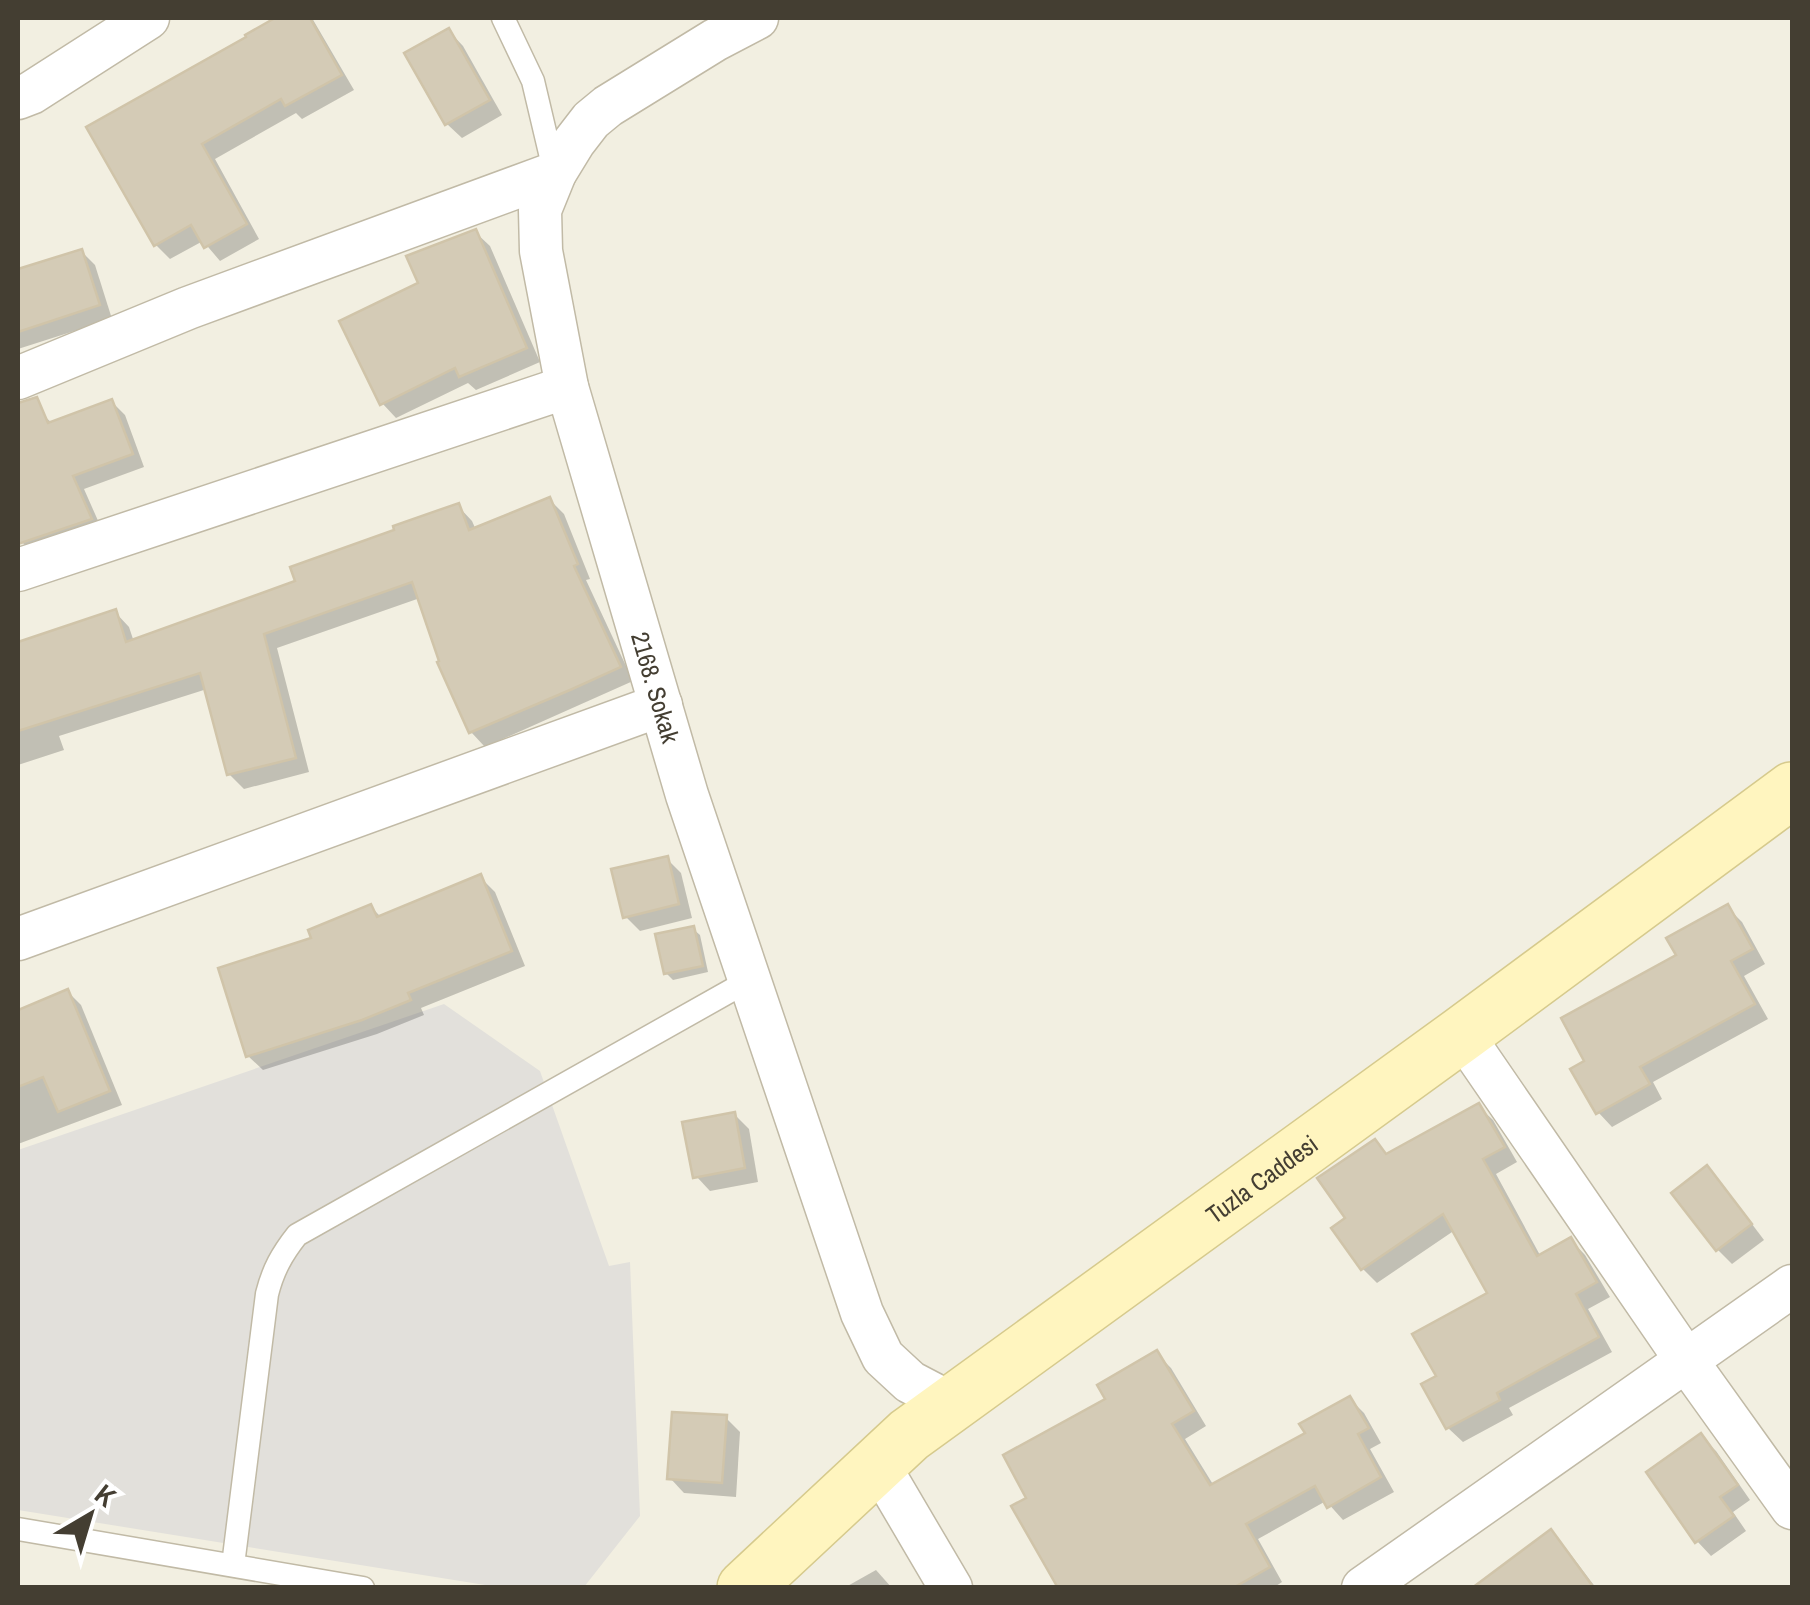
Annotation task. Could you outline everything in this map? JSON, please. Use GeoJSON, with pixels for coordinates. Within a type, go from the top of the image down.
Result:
{"type":"FeatureCollection","features":[{"type":"Feature","properties":{"kind":"main road","name":"Tuzla Caddesi"},"geometry":{"type":"LineString","coordinates":[[745,1588],[910,1435],[1792,790]]}},
{"type":"Feature","properties":{"kind":"street"},"geometry":{"type":"LineString","coordinates":[[18,98],[148,18]]}},
{"type":"Feature","properties":{"kind":"street","name":"2168. Sokak"},"geometry":{"type":"LineString","coordinates":[[758,18],[608,106],[582,131],[555,173],[540,210],[542,251],[566,388],[687,794],[862,1313],[884,1357],[910,1382],[952,1404]]}},
{"type":"Feature","properties":{"kind":"street"},"geometry":{"type":"LineString","coordinates":[[18,378],[188,308],[555,173]]}},
{"type":"Feature","properties":{"kind":"street"},"geometry":{"type":"LineString","coordinates":[[18,570],[566,388]]}},
{"type":"Feature","properties":{"kind":"street"},"geometry":{"type":"LineString","coordinates":[[18,939],[661,705]]}},
{"type":"Feature","properties":{"kind":"street"},"geometry":{"type":"LineString","coordinates":[[1462,1034],[1792,1508]]}},
{"type":"Feature","properties":{"kind":"street"},"geometry":{"type":"LineString","coordinates":[[1363,1588],[1792,1286]]}},
{"type":"Feature","properties":{"kind":"street"},"geometry":{"type":"LineString","coordinates":[[878,1464],[951,1588]]}},
{"type":"Feature","properties":{"kind":"lane"},"geometry":{"type":"LineString","coordinates":[[503,18],[532,81],[555,173]]}},
{"type":"Feature","properties":{"kind":"lane"},"geometry":{"type":"LineString","coordinates":[[233,1564],[267,1294],[273,1272],[297,1235],[752,978]]}},
{"type":"Feature","properties":{"kind":"lane"},"geometry":{"type":"LineString","coordinates":[[18,1528],[363,1588]]}},
{"type":"Feature","properties":{"kind":"shaded area"},"geometry":{"type":"Polygon","coordinates":[[[444,1004],[540,1071],[609,1266],[630,1262],[640,1516],[584,1587],[504,1588],[18,1510],[18,1150],[444,1004]]]}},
{"type":"Feature","properties":{"kind":"building"},"geometry":{"type":"Polygon","coordinates":[[[275,18],[310,18],[342,75],[285,106],[281,99],[202,144],[247,224],[204,248],[191,225],[154,246],[86,127],[275,18]]]}},
{"type":"Feature","properties":{"kind":"building"},"geometry":{"type":"Polygon","coordinates":[[[449,28],[490,100],[445,125],[404,53],[449,28]]]}},
{"type":"Feature","properties":{"kind":"building"},"geometry":{"type":"Polygon","coordinates":[[[476,229],[527,348],[459,377],[455,368],[380,405],[339,321],[418,283],[406,256],[476,229]]]}},
{"type":"Feature","properties":{"kind":"building"},"geometry":{"type":"Polygon","coordinates":[[[82,249],[100,305],[18,332],[18,269],[82,249]]]}},
{"type":"Feature","properties":{"kind":"building"},"geometry":{"type":"Polygon","coordinates":[[[37,397],[48,423],[112,399],[133,454],[73,476],[92,519],[18,544],[18,403],[37,397]]]}},
{"type":"Feature","properties":{"kind":"building"},"geometry":{"type":"Polygon","coordinates":[[[550,497],[578,564],[574,566],[621,667],[570,690],[469,733],[437,662],[412,582],[264,634],[296,758],[227,775],[200,673],[18,731],[18,642],[116,609],[126,642],[295,581],[290,567],[459,503],[469,530],[550,497]]]}},
{"type":"Feature","properties":{"kind":"building"},"geometry":{"type":"Polygon","coordinates":[[[668,856],[679,904],[623,918],[611,869],[668,856]]]}},
{"type":"Feature","properties":{"kind":"building"},"geometry":{"type":"Polygon","coordinates":[[[481,874],[512,951],[408,993],[411,1000],[362,1020],[246,1057],[218,968],[311,938],[308,930],[371,904],[377,917],[481,874]]]}},
{"type":"Feature","properties":{"kind":"building"},"geometry":{"type":"Polygon","coordinates":[[[1728,904],[1753,949],[1731,961],[1755,1004],[1640,1067],[1650,1084],[1596,1114],[1570,1069],[1584,1061],[1561,1018],[1676,955],[1666,938],[1728,904]]]}},
{"type":"Feature","properties":{"kind":"building"},"geometry":{"type":"Polygon","coordinates":[[[694,926],[703,966],[664,974],[655,934],[694,926]]]}},
{"type":"Feature","properties":{"kind":"building"},"geometry":{"type":"Polygon","coordinates":[[[68,989],[110,1091],[58,1112],[43,1077],[18,1087],[18,1010],[68,989]]]}},
{"type":"Feature","properties":{"kind":"building"},"geometry":{"type":"Polygon","coordinates":[[[1479,1103],[1505,1147],[1483,1159],[1537,1256],[1571,1237],[1597,1282],[1576,1294],[1599,1337],[1497,1393],[1500,1400],[1446,1429],[1421,1384],[1436,1376],[1412,1334],[1487,1293],[1443,1214],[1361,1270],[1331,1228],[1345,1218],[1317,1178],[1375,1139],[1386,1154],[1479,1103]]]}},
{"type":"Feature","properties":{"kind":"building"},"geometry":{"type":"Polygon","coordinates":[[[735,1112],[745,1168],[693,1178],[682,1122],[735,1112]]]}},
{"type":"Feature","properties":{"kind":"building"},"geometry":{"type":"Polygon","coordinates":[[[1707,1165],[1752,1224],[1716,1251],[1671,1193],[1707,1165]]]}},
{"type":"Feature","properties":{"kind":"building"},"geometry":{"type":"Polygon","coordinates":[[[1157,1350],[1194,1411],[1172,1424],[1210,1485],[1305,1433],[1299,1424],[1350,1396],[1369,1428],[1358,1434],[1381,1477],[1327,1508],[1315,1486],[1246,1524],[1270,1567],[1233,1588],[1058,1588],[1011,1506],[1026,1498],[1003,1455],[1105,1399],[1097,1385],[1157,1350]]]}},
{"type":"Feature","properties":{"kind":"building"},"geometry":{"type":"Polygon","coordinates":[[[672,1412],[727,1415],[722,1483],[667,1479],[672,1412]]]}},
{"type":"Feature","properties":{"kind":"building"},"geometry":{"type":"Polygon","coordinates":[[[1701,1433],[1738,1485],[1720,1497],[1734,1516],[1695,1543],[1646,1472],[1701,1433]]]}},
{"type":"Feature","properties":{"kind":"building"},"geometry":{"type":"Polygon","coordinates":[[[1551,1529],[1594,1588],[1472,1588],[1551,1529]]]}}]}
